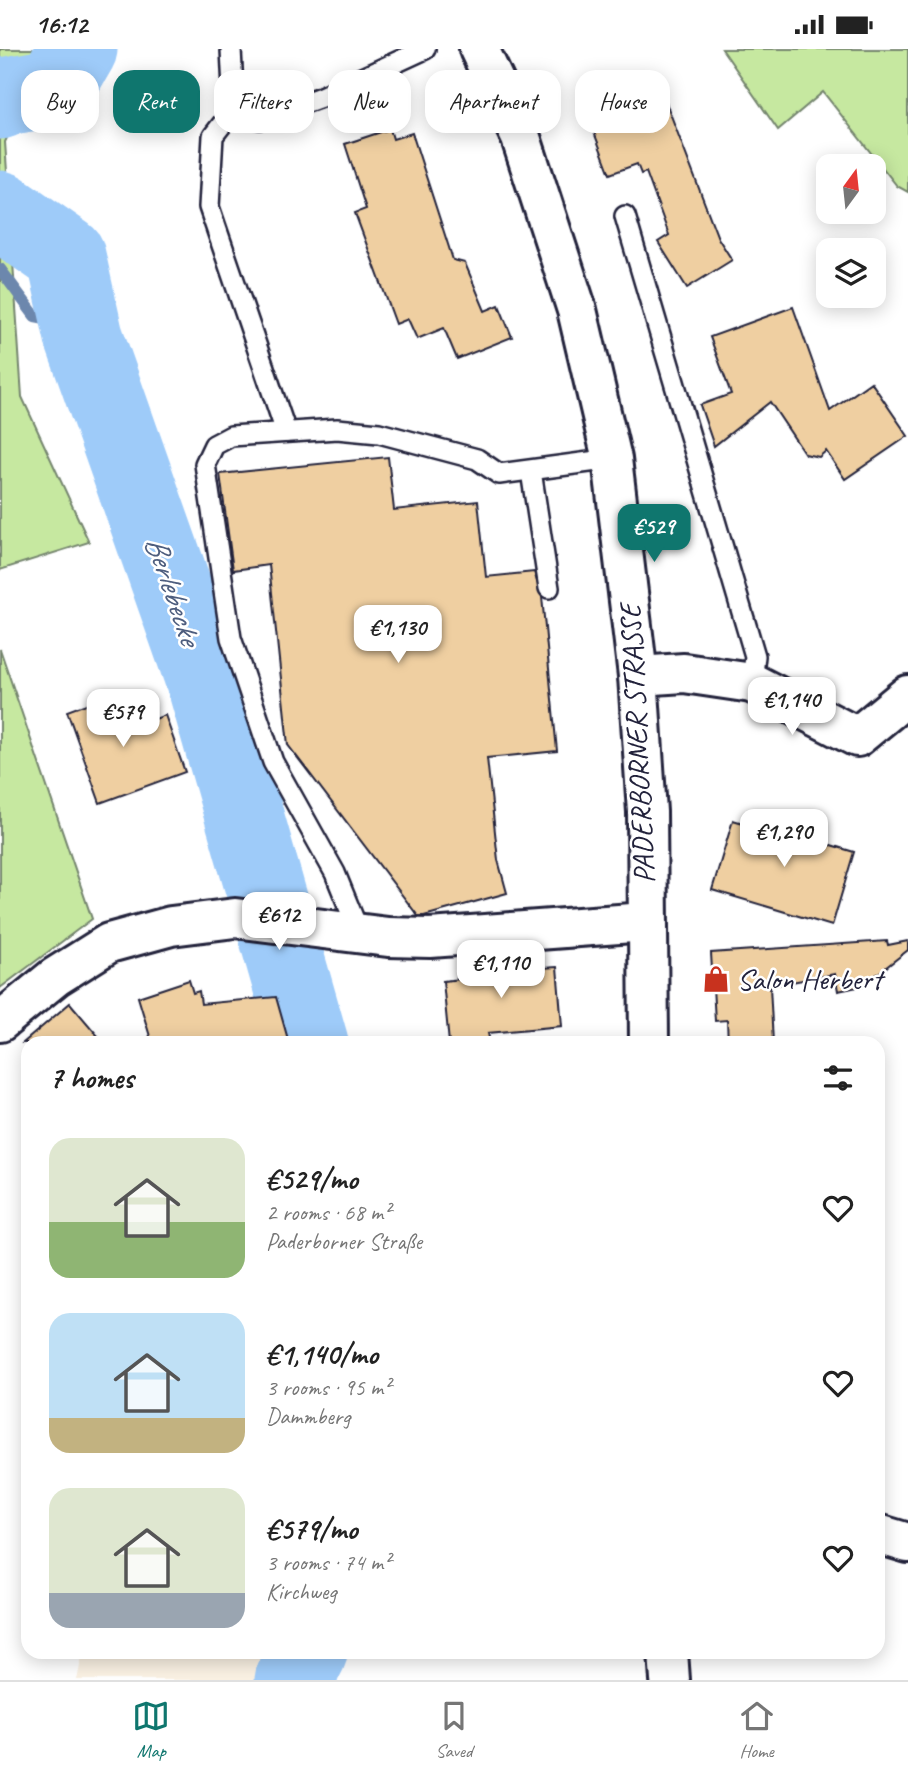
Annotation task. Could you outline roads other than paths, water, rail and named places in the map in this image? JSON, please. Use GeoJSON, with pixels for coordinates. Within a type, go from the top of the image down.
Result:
{"type":"FeatureCollection","features":[{"type":"Feature","properties":{"kind":"main road","name":"PADERBORNER STRASSE"},"geometry":{"type":"LineString","coordinates":[[479,49],[521,138],[578,310],[612,459],[638,675],[647,811],[649,1036]]}},
{"type":"Feature","properties":{"kind":"main road"},"geometry":{"type":"LineString","coordinates":[[638,675],[684,673],[752,683],[857,737],[908,695]]}},
{"type":"Feature","properties":{"kind":"main road"},"geometry":{"type":"LineString","coordinates":[[0,1022],[55,977],[109,943],[171,926],[235,918],[429,938],[646,922]]}},
{"type":"Feature","properties":{"kind":"main road"},"geometry":{"type":"LineString","coordinates":[[885,1536],[908,1543]]}},
{"type":"Feature","properties":{"kind":"main road"},"geometry":{"type":"LineString","coordinates":[[668,1659],[670,1680]]}},
{"type":"Feature","properties":{"kind":"lane"},"geometry":{"type":"LineString","coordinates":[[231,49],[232,70]]}},
{"type":"Feature","properties":{"kind":"lane"},"geometry":{"type":"LineString","coordinates":[[314,100],[425,49]]}},
{"type":"Feature","properties":{"kind":"lane"},"geometry":{"type":"LineString","coordinates":[[216,133],[209,207],[286,432]]}},
{"type":"Feature","properties":{"kind":"lane"},"geometry":{"type":"LineString","coordinates":[[625,216],[755,656],[752,683]]}},
{"type":"Feature","properties":{"kind":"lane"},"geometry":{"type":"LineString","coordinates":[[344,930],[335,873],[272,762],[231,638],[205,464],[214,445],[231,436],[337,429],[379,433],[477,459],[499,474],[612,459]]}},
{"type":"Feature","properties":{"kind":"lane"},"geometry":{"type":"LineString","coordinates":[[531,471],[549,588]]}},
{"type":"Feature","properties":{"kind":"waterway","name":"Berlebecke"},"geometry":{"type":"LineString","coordinates":[[0,100],[2,97],[56,87],[78,49]]}},
{"type":"Feature","properties":{"kind":"waterway","name":"Berlebecke"},"geometry":{"type":"LineString","coordinates":[[0,92],[2,97]]}},
{"type":"Feature","properties":{"kind":"waterway","name":"Berlebecke"},"geometry":{"type":"LineString","coordinates":[[0,210],[66,256],[84,337],[207,686],[307,1036]]}},
{"type":"Feature","properties":{"kind":"waterway"},"geometry":{"type":"LineString","coordinates":[[0,269],[35,316],[81,325]]}},
{"type":"Feature","properties":{"kind":"waterway","name":"Berlebecke"},"geometry":{"type":"LineString","coordinates":[[294,1680],[304,1659]]}},
{"type":"Feature","properties":{"kind":"place","name":"Salon Herbert"},"geometry":{"type":"Point","coordinates":[716,979]}}]}
